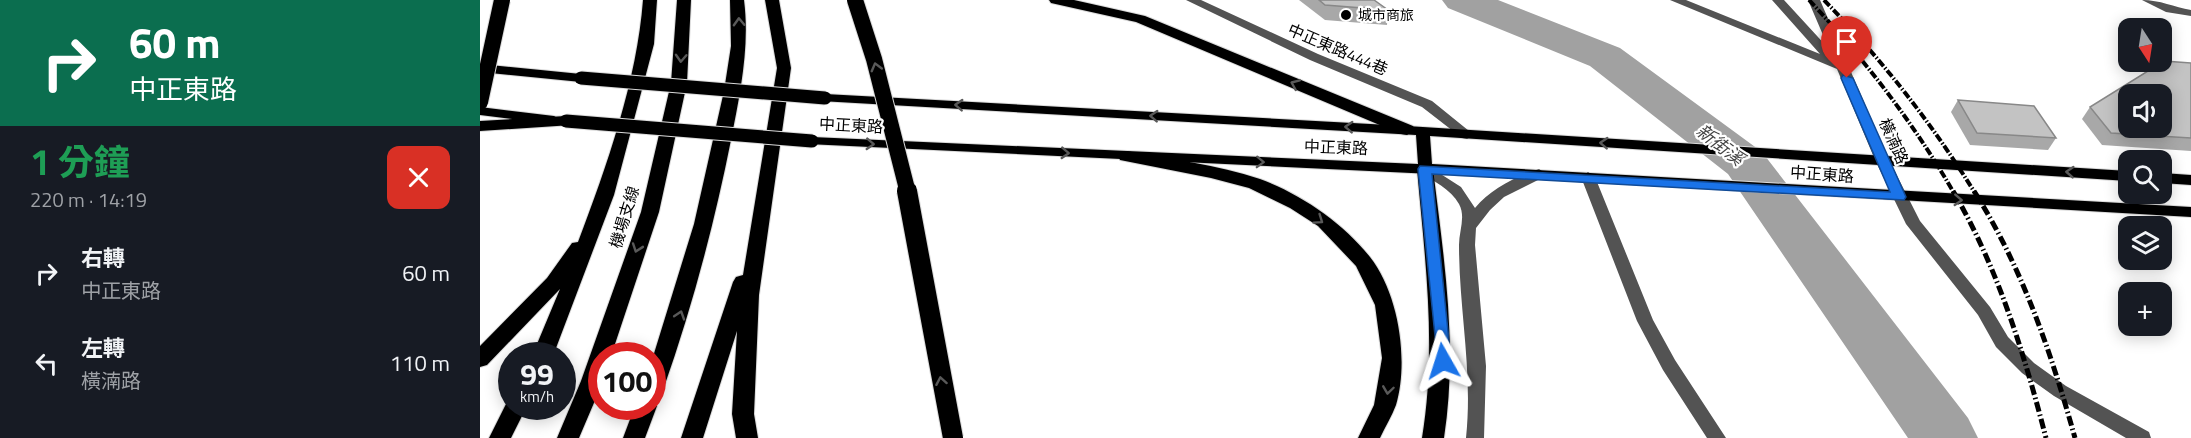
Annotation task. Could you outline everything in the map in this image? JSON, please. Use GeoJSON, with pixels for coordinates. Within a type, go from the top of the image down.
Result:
{"type":"FeatureCollection","features":[{"type":"Feature","properties":{"kind":"highway"},"geometry":{"type":"LineString","coordinates":[[480,102],[502,0]]}},
{"type":"Feature","properties":{"kind":"highway"},"geometry":{"type":"LineString","coordinates":[[549,342],[594,227],[647,44],[650,0]]}},
{"type":"Feature","properties":{"kind":"highway","name":"機場支線"},"geometry":{"type":"LineString","coordinates":[[568,438],[592,381],[650,212],[679,83],[684,0]]}},
{"type":"Feature","properties":{"kind":"highway"},"geometry":{"type":"LineString","coordinates":[[666,353],[682,310],[718,162],[740,49],[738,0]]}},
{"type":"Feature","properties":{"kind":"highway"},"geometry":{"type":"LineString","coordinates":[[747,438],[743,414],[749,295],[784,68],[772,0]]}},
{"type":"Feature","properties":{"kind":"highway"},"geometry":{"type":"LineString","coordinates":[[855,0],[874,59],[905,179],[953,438]]}},
{"type":"Feature","properties":{"kind":"highway"},"geometry":{"type":"LineString","coordinates":[[1056,0],[1140,19],[1407,130]]}},
{"type":"Feature","properties":{"kind":"highway"},"geometry":{"type":"LineString","coordinates":[[480,126],[567,122]]}},
{"type":"Feature","properties":{"kind":"highway"},"geometry":{"type":"LineString","coordinates":[[1126,156],[1211,172],[1255,184],[1296,204],[1324,222],[1364,262],[1384,305],[1392,358],[1385,405],[1369,438]]}},
{"type":"Feature","properties":{"kind":"highway"},"geometry":{"type":"LineString","coordinates":[[1425,169],[1443,361],[1440,407],[1433,438]]}},
{"type":"Feature","properties":{"kind":"highway"},"geometry":{"type":"LineString","coordinates":[[480,359],[554,283],[594,227]]}},
{"type":"Feature","properties":{"kind":"highway"},"geometry":{"type":"LineString","coordinates":[[692,438],[758,235]]}},
{"type":"Feature","properties":{"kind":"highway"},"geometry":{"type":"LineString","coordinates":[[500,438],[509,420]]}},
{"type":"Feature","properties":{"kind":"highway"},"geometry":{"type":"LineString","coordinates":[[634,438],[641,420]]}},
{"type":"Feature","properties":{"kind":"main road","name":"中正東路"},"geometry":{"type":"LineString","coordinates":[[480,68],[825,98],[1407,130],[1423,133],[2118,175]]}},
{"type":"Feature","properties":{"kind":"main road","name":"中正東路"},"geometry":{"type":"LineString","coordinates":[[480,111],[567,122],[812,141],[1539,174],[1899,197],[2191,212]]}},
{"type":"Feature","properties":{"kind":"main road"},"geometry":{"type":"LineString","coordinates":[[1423,133],[1425,169]]}},
{"type":"Feature","properties":{"kind":"main road"},"geometry":{"type":"LineString","coordinates":[[2172,179],[2191,180]]}},
{"type":"Feature","properties":{"kind":"street","name":"中正東路444巷"},"geometry":{"type":"LineString","coordinates":[[1192,0],[1314,57],[1427,104],[1467,135]]}},
{"type":"Feature","properties":{"kind":"street"},"geometry":{"type":"LineString","coordinates":[[1676,0],[1837,65]]}},
{"type":"Feature","properties":{"kind":"street"},"geometry":{"type":"LineString","coordinates":[[1778,0],[1847,78]]}},
{"type":"Feature","properties":{"kind":"street","name":"橫湳路"},"geometry":{"type":"LineString","coordinates":[[1814,0],[1899,197],[1914,224],[1984,311],[2002,342],[2028,368],[2060,391],[2142,438]]}},
{"type":"Feature","properties":{"kind":"street"},"geometry":{"type":"LineString","coordinates":[[2148,0],[2170,10],[2191,13]]}},
{"type":"Feature","properties":{"kind":"street"},"geometry":{"type":"LineString","coordinates":[[1425,169],[1461,194],[1468,209],[1470,226],[1467,242],[1478,353],[1478,415],[1475,438]]}},
{"type":"Feature","properties":{"kind":"street"},"geometry":{"type":"LineString","coordinates":[[1470,226],[1483,205],[1504,189],[1539,174]]}},
{"type":"Feature","properties":{"kind":"street"},"geometry":{"type":"LineString","coordinates":[[1588,177],[1645,321],[1664,356],[1717,438]]}},
{"type":"Feature","properties":{"kind":"building"},"geometry":{"type":"Polygon","coordinates":[[[1319,0],[1374,0],[1388,10],[1325,5],[1319,0]]]}},
{"type":"Feature","properties":{"kind":"building"},"geometry":{"type":"Polygon","coordinates":[[[2172,62],[2191,63],[2191,138],[2172,137],[2172,84],[2127,84],[2146,72],[2172,72],[2172,62]]]}},
{"type":"Feature","properties":{"kind":"building"},"geometry":{"type":"Polygon","coordinates":[[[2118,90],[2118,133],[2111,133],[2090,107],[2118,90]]]}},
{"type":"Feature","properties":{"kind":"building"},"geometry":{"type":"Polygon","coordinates":[[[1958,100],[2034,106],[2056,138],[1977,133],[1958,100]]]}},
{"type":"Feature","properties":{"kind":"waterway","name":"新街溪"},"geometry":{"type":"LineString","coordinates":[[1462,0],[1605,57],[1745,163],[1945,438]]}},
{"type":"Feature","properties":{"kind":"railway"},"geometry":{"type":"LineString","coordinates":[[1809,0],[1850,45],[1887,92],[1922,141],[1954,193]]}},
{"type":"Feature","properties":{"kind":"railway"},"geometry":{"type":"LineString","coordinates":[[1824,0],[1905,92],[1975,193]]}},
{"type":"Feature","properties":{"kind":"railway"},"geometry":{"type":"LineString","coordinates":[[1953,191],[1983,250],[2008,312],[2029,374],[2046,438]]}},
{"type":"Feature","properties":{"kind":"railway"},"geometry":{"type":"LineString","coordinates":[[1974,191],[2007,250],[2034,311],[2075,438]]}},
{"type":"Feature","properties":{"kind":"place","name":"城市商旅"},"geometry":{"type":"Point","coordinates":[1346,15]}},
{"type":"Feature","properties":{"kind":"route"},"geometry":{"type":"LineString","coordinates":[[1443,361],[1425,169],[1899,197],[1847,78]]}}]}
